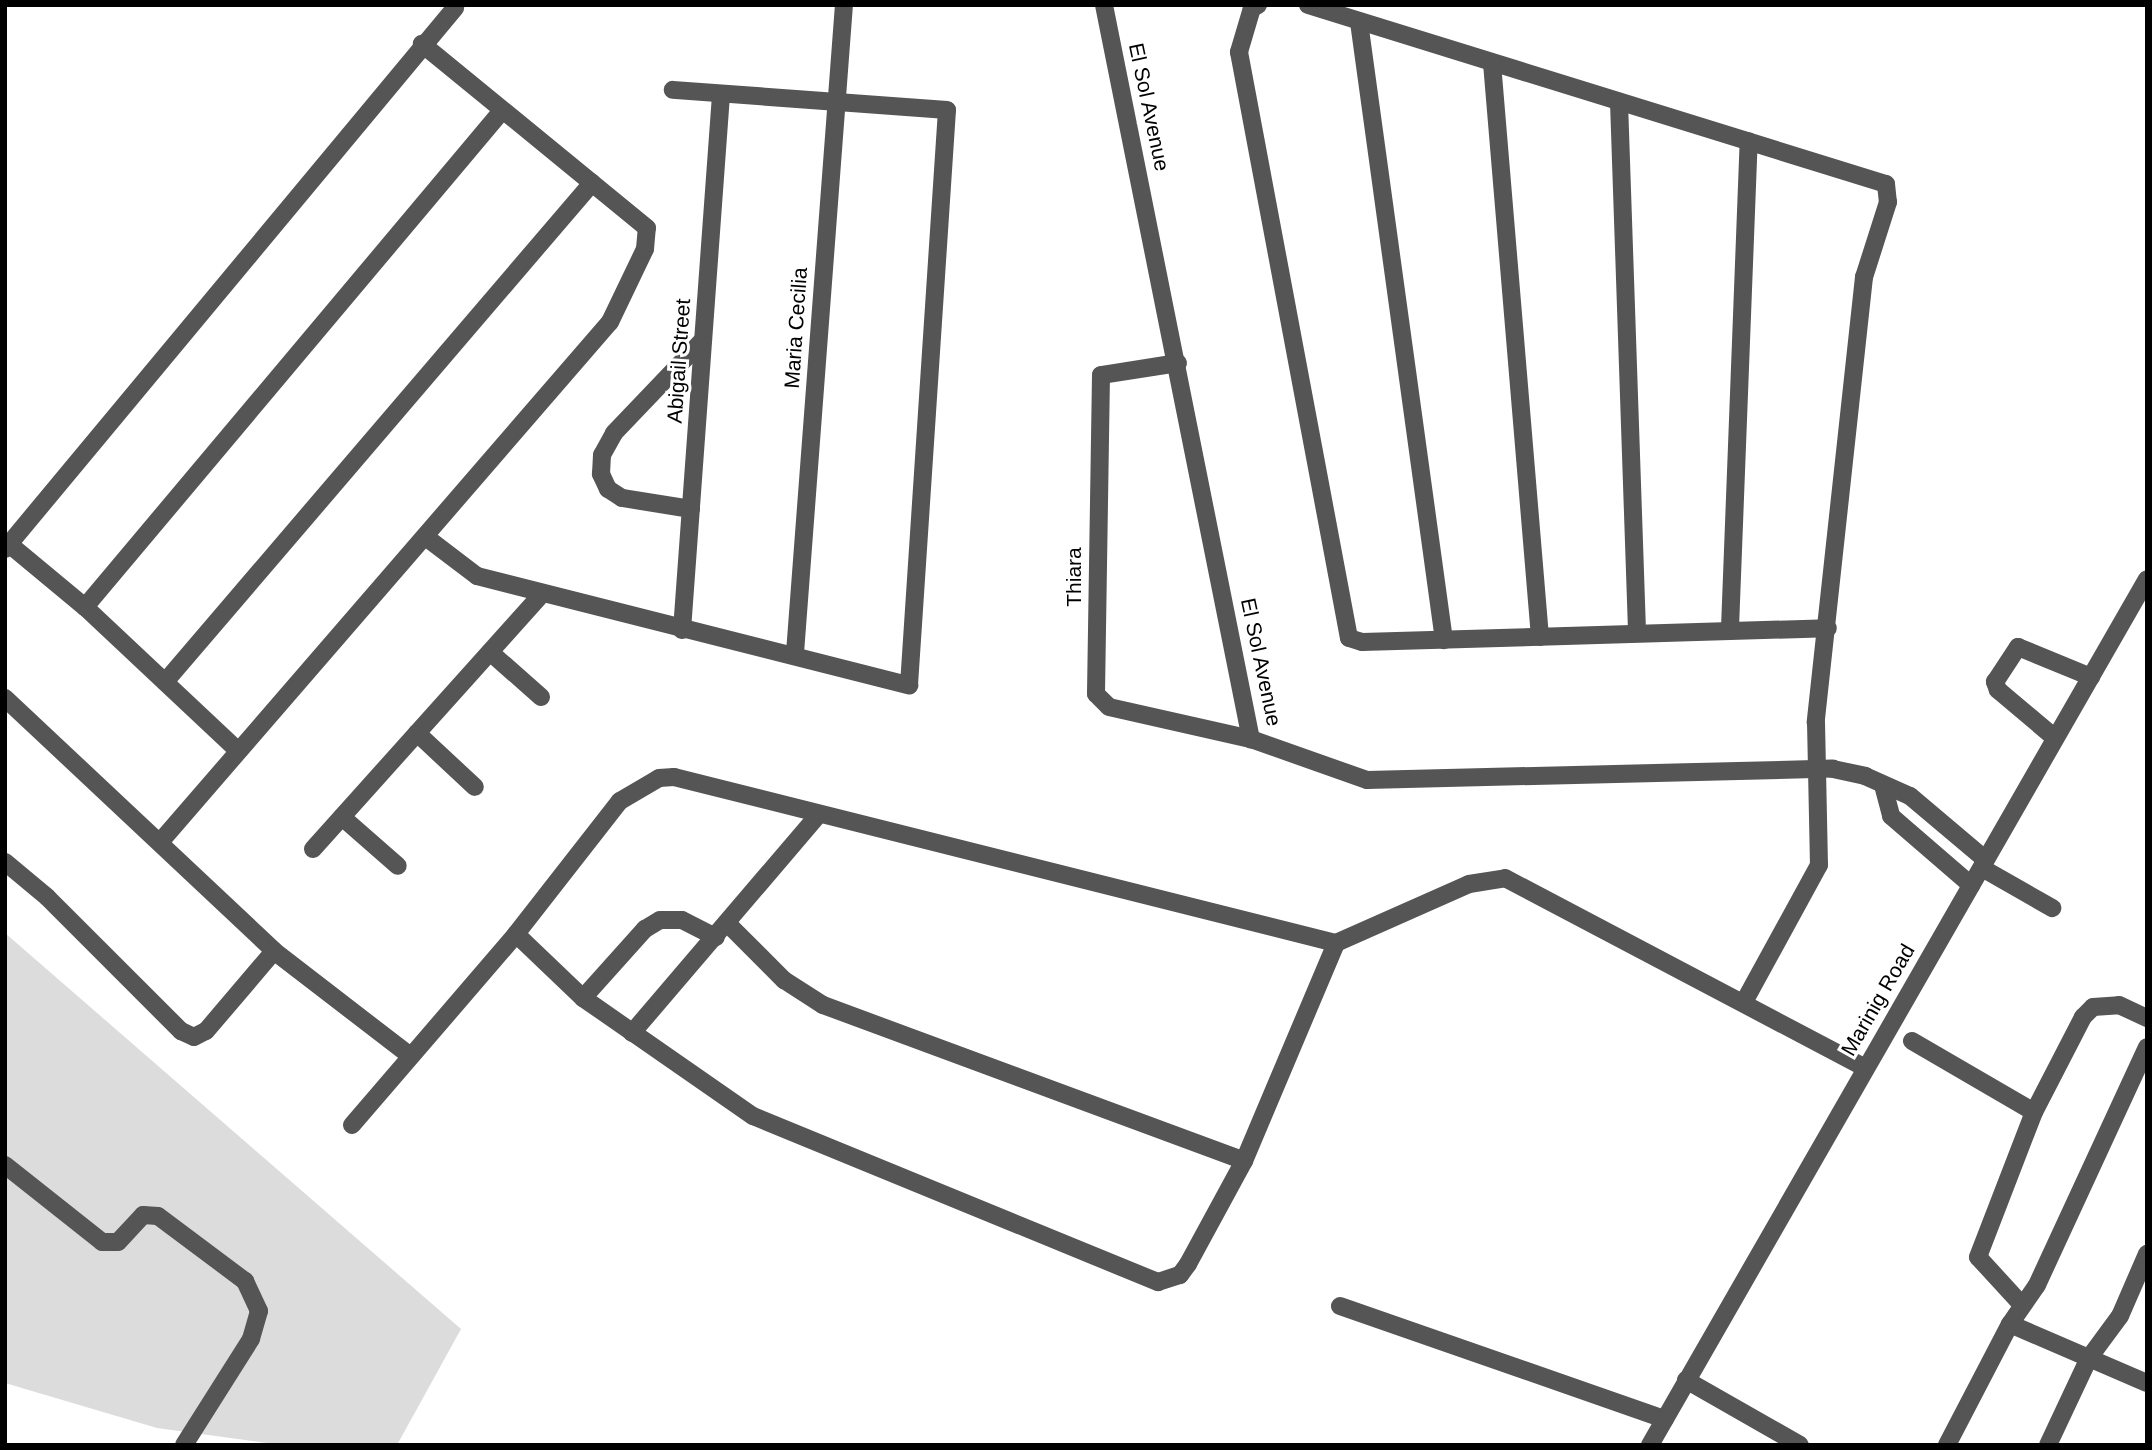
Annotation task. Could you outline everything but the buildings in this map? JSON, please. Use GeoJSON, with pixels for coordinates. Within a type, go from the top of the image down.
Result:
{"type":"FeatureCollection","features":[{"type":"Feature","properties":{"kind":"street","name":"Maria Cecilia"},"geometry":{"type":"LineString","coordinates":[[795,653],[844,5]]}},
{"type":"Feature","properties":{"kind":"street","name":"El Sol Avenue"},"geometry":{"type":"LineString","coordinates":[[1104,5],[1178,363],[1251,738],[1367,780],[1815,767],[1853,772],[1884,789],[1910,796],[1984,864],[2052,908]]}},
{"type":"Feature","properties":{"kind":"street"},"geometry":{"type":"LineString","coordinates":[[1258,5],[1252,8],[1239,52],[1349,638],[1362,642],[1731,628],[1828,628]]}},
{"type":"Feature","properties":{"kind":"street"},"geometry":{"type":"LineString","coordinates":[[1308,5],[1886,184],[1888,202],[1864,276],[1828,628],[1815,767],[1819,865],[1744,1002]]}},
{"type":"Feature","properties":{"kind":"street"},"geometry":{"type":"LineString","coordinates":[[236,749],[85,607],[7,547],[422,44],[455,8]]}},
{"type":"Feature","properties":{"kind":"street"},"geometry":{"type":"LineString","coordinates":[[1359,22],[1444,640]]}},
{"type":"Feature","properties":{"kind":"street"},"geometry":{"type":"LineString","coordinates":[[161,841],[236,749],[427,538],[610,322],[645,249],[646,228],[501,112],[422,44]]}},
{"type":"Feature","properties":{"kind":"street"},"geometry":{"type":"LineString","coordinates":[[1492,63],[1540,636]]}},
{"type":"Feature","properties":{"kind":"street"},"geometry":{"type":"LineString","coordinates":[[427,538],[477,576],[682,630],[795,653],[909,685],[947,110],[673,90]]}},
{"type":"Feature","properties":{"kind":"street","name":"Abigail Street"},"geometry":{"type":"LineString","coordinates":[[682,630],[721,95]]}},
{"type":"Feature","properties":{"kind":"street"},"geometry":{"type":"LineString","coordinates":[[1619,102],[1636,632]]}},
{"type":"Feature","properties":{"kind":"street"},"geometry":{"type":"LineString","coordinates":[[85,607],[501,112]]}},
{"type":"Feature","properties":{"kind":"street"},"geometry":{"type":"LineString","coordinates":[[1731,628],[1749,141]]}},
{"type":"Feature","properties":{"kind":"street"},"geometry":{"type":"LineString","coordinates":[[165,682],[592,183]]}},
{"type":"Feature","properties":{"kind":"street"},"geometry":{"type":"LineString","coordinates":[[691,509],[622,498],[608,489],[601,474],[602,455],[614,433],[703,340]]}},
{"type":"Feature","properties":{"kind":"street","name":"Thiara"},"geometry":{"type":"LineString","coordinates":[[1178,363],[1101,375],[1096,694],[1109,707],[1251,738]]}},
{"type":"Feature","properties":{"kind":"street","name":"Marinig Road"},"geometry":{"type":"LineString","coordinates":[[1650,1445],[2147,579]]}},
{"type":"Feature","properties":{"kind":"street"},"geometry":{"type":"LineString","coordinates":[[313,849],[541,595]]}},
{"type":"Feature","properties":{"kind":"street"},"geometry":{"type":"LineString","coordinates":[[2055,738],[1998,690],[1995,682],[2018,647],[2091,677]]}},
{"type":"Feature","properties":{"kind":"street"},"geometry":{"type":"LineString","coordinates":[[490,652],[541,697]]}},
{"type":"Feature","properties":{"kind":"street"},"geometry":{"type":"LineString","coordinates":[[5,698],[161,841],[274,951],[409,1055]]}},
{"type":"Feature","properties":{"kind":"street"},"geometry":{"type":"LineString","coordinates":[[417,733],[475,786]]}},
{"type":"Feature","properties":{"kind":"street"},"geometry":{"type":"LineString","coordinates":[[352,1125],[409,1055],[516,934],[620,801],[659,778],[674,777],[1336,943],[1469,884],[1505,878],[1865,1068]]}},
{"type":"Feature","properties":{"kind":"street"},"geometry":{"type":"LineString","coordinates":[[1884,789],[1891,816],[1971,885]]}},
{"type":"Feature","properties":{"kind":"street"},"geometry":{"type":"LineString","coordinates":[[632,1032],[818,815]]}},
{"type":"Feature","properties":{"kind":"street"},"geometry":{"type":"LineString","coordinates":[[342,817],[398,866]]}},
{"type":"Feature","properties":{"kind":"street"},"geometry":{"type":"LineString","coordinates":[[1920,841],[1938,820]]}},
{"type":"Feature","properties":{"kind":"street"},"geometry":{"type":"LineString","coordinates":[[5,862],[181,1031],[194,1037],[206,1031],[274,951]]}},
{"type":"Feature","properties":{"kind":"street"},"geometry":{"type":"LineString","coordinates":[[583,998],[645,929],[660,920],[682,920],[721,930],[784,980],[823,1005],[1244,1161]]}},
{"type":"Feature","properties":{"kind":"street"},"geometry":{"type":"LineString","coordinates":[[516,934],[583,998],[753,1116],[1147,1280],[1170,1280],[1180,1275],[1244,1161],[1336,943]]}},
{"type":"Feature","properties":{"kind":"street"},"geometry":{"type":"LineString","coordinates":[[2022,1305],[1978,1257],[2034,1112],[2083,1017],[2094,1007],[2119,1005],[2147,1018]]}},
{"type":"Feature","properties":{"kind":"street"},"geometry":{"type":"LineString","coordinates":[[1912,1041],[2034,1112]]}},
{"type":"Feature","properties":{"kind":"street"},"geometry":{"type":"LineString","coordinates":[[1947,1445],[2010,1324],[2037,1285],[2147,1047]]}},
{"type":"Feature","properties":{"kind":"street"},"geometry":{"type":"LineString","coordinates":[[5,1165],[102,1242],[118,1242],[143,1215],[158,1216],[245,1281],[259,1311],[251,1339],[184,1445]]}},
{"type":"Feature","properties":{"kind":"street"},"geometry":{"type":"LineString","coordinates":[[2048,1445],[2089,1358],[2120,1316],[2147,1254]]}},
{"type":"Feature","properties":{"kind":"street"},"geometry":{"type":"LineString","coordinates":[[1340,1306],[1665,1419]]}},
{"type":"Feature","properties":{"kind":"street"},"geometry":{"type":"LineString","coordinates":[[2010,1324],[2147,1383]]}},
{"type":"Feature","properties":{"kind":"street"},"geometry":{"type":"LineString","coordinates":[[1686,1380],[1800,1445]]}},
{"type":"Feature","properties":{"kind":"shaded area"},"geometry":{"type":"Polygon","coordinates":[[[5,933],[461,1329],[397,1445],[281,1445],[157,1428],[5,1383],[5,933]]]}}]}
